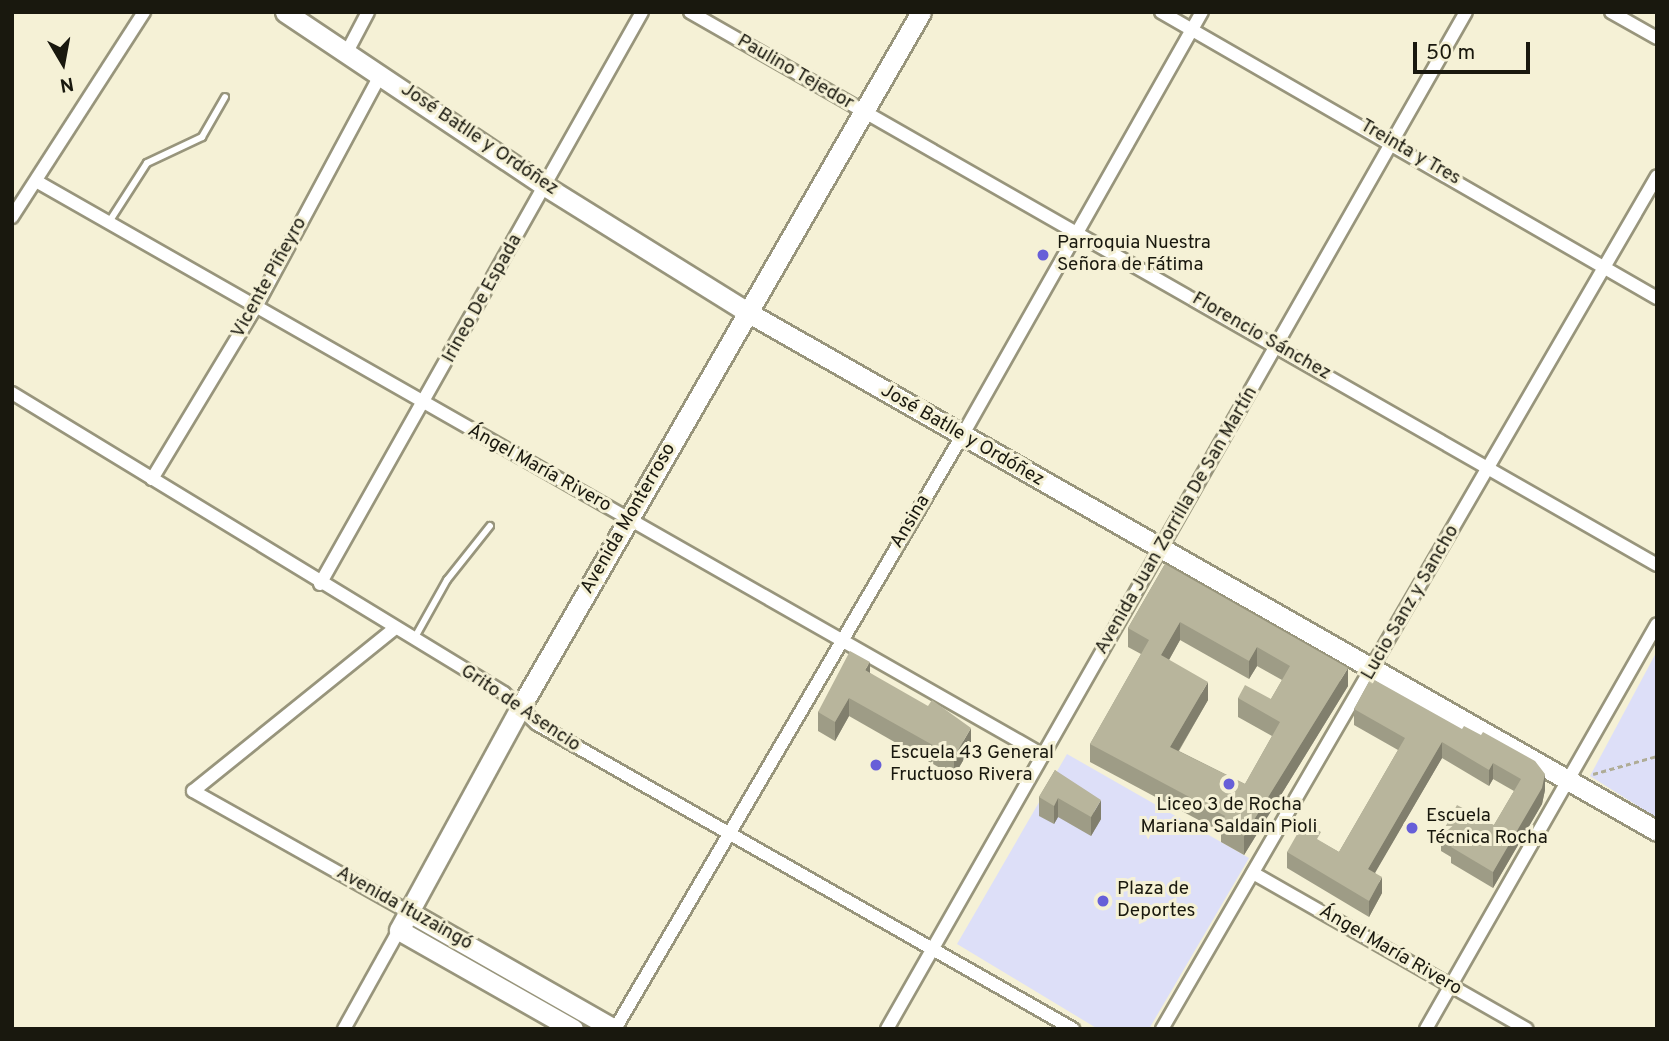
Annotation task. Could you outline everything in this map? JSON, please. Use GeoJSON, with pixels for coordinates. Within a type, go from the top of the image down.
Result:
{"type":"FeatureCollection","features":[{"type":"Feature","properties":{"kind":"main road","name":"José Batlle y Ordóñez"},"geometry":{"type":"LineString","coordinates":[[285,12],[545,186],[749,313],[1372,671],[1657,831]]}},
{"type":"Feature","properties":{"kind":"main road","name":"Avenida Monterroso"},"geometry":{"type":"LineString","coordinates":[[399,930],[520,708],[921,12]]}},
{"type":"Feature","properties":{"kind":"main road","name":"Avenida Ituzaingó"},"geometry":{"type":"LineString","coordinates":[[409,912],[614,1029]]}},
{"type":"Feature","properties":{"kind":"main road","name":"Avenida Ituzaingó"},"geometry":{"type":"LineString","coordinates":[[399,930],[573,1029]]}},
{"type":"Feature","properties":{"kind":"street"},"geometry":{"type":"LineString","coordinates":[[12,217],[144,12]]}},
{"type":"Feature","properties":{"kind":"street"},"geometry":{"type":"LineString","coordinates":[[347,52],[368,12]]}},
{"type":"Feature","properties":{"kind":"street","name":"Irineo De Espada"},"geometry":{"type":"LineString","coordinates":[[320,584],[424,405],[642,12]]}},
{"type":"Feature","properties":{"kind":"street","name":"Paulino Tejedor"},"geometry":{"type":"LineString","coordinates":[[690,12],[863,114]]}},
{"type":"Feature","properties":{"kind":"street","name":"Treinta y Tres"},"geometry":{"type":"LineString","coordinates":[[1161,12],[1392,142],[1657,298]]}},
{"type":"Feature","properties":{"kind":"street","name":"Ansina"},"geometry":{"type":"LineString","coordinates":[[614,1029],[962,436],[1202,12]]}},
{"type":"Feature","properties":{"kind":"street","name":"Avenida Juan Zorrilla De San Martín"},"geometry":{"type":"LineString","coordinates":[[887,1029],[1466,12]]}},
{"type":"Feature","properties":{"kind":"street"},"geometry":{"type":"LineString","coordinates":[[1611,12],[1657,38]]}},
{"type":"Feature","properties":{"kind":"street","name":"Vicente Piñeyro"},"geometry":{"type":"LineString","coordinates":[[152,479],[257,305],[381,75]]}},
{"type":"Feature","properties":{"kind":"street","name":"Florencio Sánchez"},"geometry":{"type":"LineString","coordinates":[[863,114],[1079,233],[1657,565]]}},
{"type":"Feature","properties":{"kind":"street","name":"Lucio Sanz y Sancho"},"geometry":{"type":"LineString","coordinates":[[1162,1029],[1657,176]]}},
{"type":"Feature","properties":{"kind":"street","name":"Ángel María Rivero"},"geometry":{"type":"LineString","coordinates":[[36,181],[257,305],[424,405],[629,518],[1044,755]]}},
{"type":"Feature","properties":{"kind":"street","name":"Grito de Asencio"},"geometry":{"type":"LineString","coordinates":[[12,393],[413,641],[504,693],[537,724],[729,836],[1073,1029]]}},
{"type":"Feature","properties":{"kind":"street"},"geometry":{"type":"LineString","coordinates":[[1426,1029],[1657,624]]}},
{"type":"Feature","properties":{"kind":"street","name":"Avenida Ituzaingó"},"geometry":{"type":"LineString","coordinates":[[394,629],[193,791],[409,912]]}},
{"type":"Feature","properties":{"kind":"street","name":"Ángel María Rivero"},"geometry":{"type":"LineString","coordinates":[[1253,873],[1527,1029]]}},
{"type":"Feature","properties":{"kind":"street","name":"Avenida Monterroso"},"geometry":{"type":"LineString","coordinates":[[344,1029],[399,930]]}},
{"type":"Feature","properties":{"kind":"lane"},"geometry":{"type":"LineString","coordinates":[[109,222],[147,163],[202,137],[225,97]]}},
{"type":"Feature","properties":{"kind":"lane"},"geometry":{"type":"LineString","coordinates":[[413,641],[447,580],[490,526]]}},
{"type":"Feature","properties":{"kind":"path"},"geometry":{"type":"LineString","coordinates":[[1568,781],[1657,756]]}},
{"type":"Feature","properties":{"kind":"shaded area"},"geometry":{"type":"Polygon","coordinates":[[[1657,651],[1657,818],[1590,776],[1657,651]]]}},
{"type":"Feature","properties":{"kind":"shaded area","name":"Plaza de Deportes"},"geometry":{"type":"Polygon","coordinates":[[[1067,754],[1249,858],[1149,1029],[1098,1029],[957,944],[1067,754]]]}},
{"type":"Feature","properties":{"kind":"building"},"geometry":{"type":"Polygon","coordinates":[[[1165,564],[1348,668],[1244,836],[1221,823],[1225,816],[1090,744],[1149,640],[1128,628],[1165,564]],[[1180,622],[1161,655],[1208,682],[1170,747],[1245,784],[1280,722],[1238,698],[1245,685],[1271,699],[1290,666],[1257,647],[1249,661],[1180,622]]]}},
{"type":"Feature","properties":{"kind":"building"},"geometry":{"type":"Polygon","coordinates":[[[850,651],[870,662],[865,670],[928,706],[932,700],[971,728],[954,757],[849,698],[835,722],[818,712],[850,651]]]}},
{"type":"Feature","properties":{"kind":"building"},"geometry":{"type":"Polygon","coordinates":[[[1371,678],[1462,729],[1464,726],[1481,735],[1483,732],[1535,761],[1545,774],[1542,788],[1493,872],[1451,847],[1454,843],[1441,835],[1457,805],[1494,825],[1521,779],[1493,763],[1489,770],[1442,742],[1368,869],[1382,877],[1369,901],[1287,852],[1304,822],[1321,832],[1317,839],[1339,852],[1405,738],[1354,709],[1371,678]]]}},
{"type":"Feature","properties":{"kind":"building"},"geometry":{"type":"Polygon","coordinates":[[[1055,770],[1101,800],[1091,817],[1058,798],[1054,806],[1039,797],[1055,770]]]}},
{"type":"Feature","properties":{"kind":"place","name":"Parroquia Nuestra Señora de Fátima"},"geometry":{"type":"Point","coordinates":[1043,255]}},
{"type":"Feature","properties":{"kind":"place","name":"Escuela 43 General Fructuoso Rivera"},"geometry":{"type":"Point","coordinates":[876,765]}},
{"type":"Feature","properties":{"kind":"place","name":"Liceo 3 de Rocha Mariana Saldain Pioli"},"geometry":{"type":"Point","coordinates":[1229,784]}},
{"type":"Feature","properties":{"kind":"place","name":"Escuela Técnica Rocha"},"geometry":{"type":"Point","coordinates":[1412,828]}},
{"type":"Feature","properties":{"kind":"place","name":"Plaza de Deportes"},"geometry":{"type":"Point","coordinates":[1103,901]}}]}
